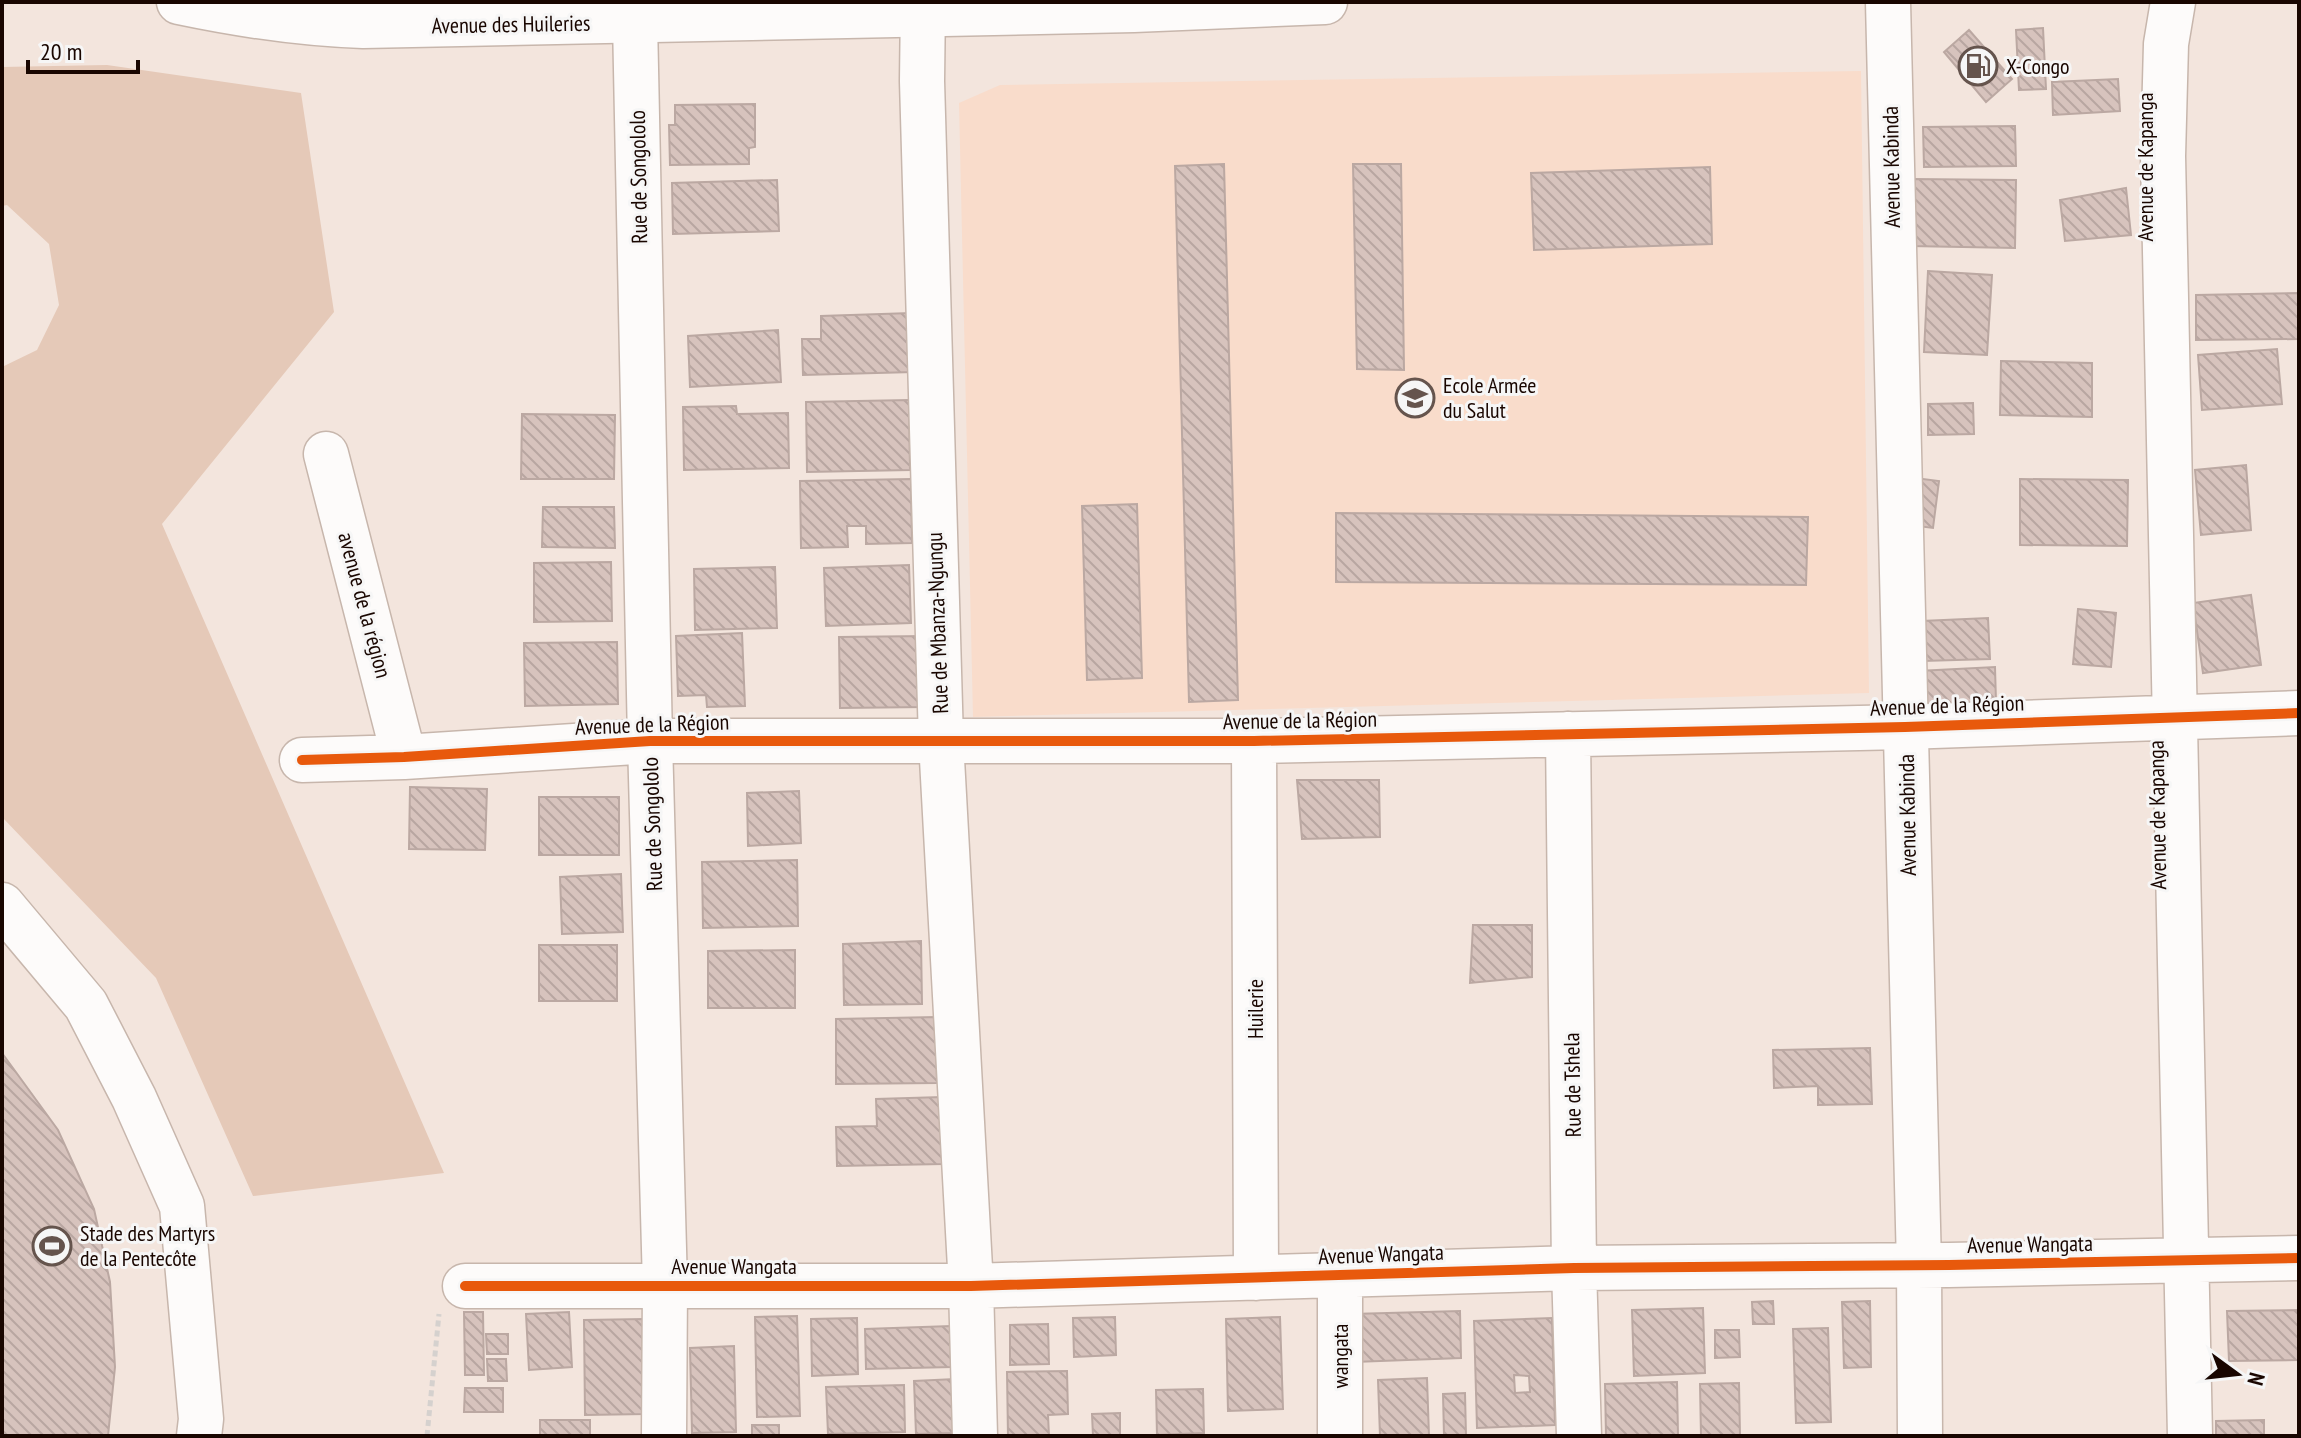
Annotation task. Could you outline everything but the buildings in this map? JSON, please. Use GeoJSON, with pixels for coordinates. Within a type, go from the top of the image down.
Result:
{"type":"FeatureCollection","features":[{"type":"Feature","properties":{"kind":"street","name":"Avenue des Huileries"},"geometry":{"type":"LineString","coordinates":[[179,2],[242,16],[310,24],[482,25],[923,8],[1325,2]]}},
{"type":"Feature","properties":{"kind":"street","name":"Avenue Kabinda"},"geometry":{"type":"LineString","coordinates":[[1888,2],[1919,1266],[1920,1436]]}},
{"type":"Feature","properties":{"kind":"street","name":"Avenue de Kapanga"},"geometry":{"type":"LineString","coordinates":[[2173,2],[2166,44],[2163,156],[2190,1436]]}},
{"type":"Feature","properties":{"kind":"street","name":"Rue de Mbanza-Ngungu"},"geometry":{"type":"LineString","coordinates":[[923,8],[922,81],[941,741],[971,1286],[975,1436]]}},
{"type":"Feature","properties":{"kind":"street","name":"Rue de Songololo"},"geometry":{"type":"LineString","coordinates":[[635,21],[665,1285],[664,1436]]}},
{"type":"Feature","properties":{"kind":"street","name":"avenue de la région"},"geometry":{"type":"LineString","coordinates":[[326,454],[404,757]]}},
{"type":"Feature","properties":{"kind":"street","name":"Avenue de la Région"},"geometry":{"type":"LineString","coordinates":[[302,760],[404,757],[650,741],[1254,741],[1905,727],[2299,713]]}},
{"type":"Feature","properties":{"kind":"street","name":"Rue de Tshela"},"geometry":{"type":"LineString","coordinates":[[1568,734],[1579,1436]]}},
{"type":"Feature","properties":{"kind":"street","name":"Huilerie"},"geometry":{"type":"LineString","coordinates":[[1254,741],[1256,1278]]}},
{"type":"Feature","properties":{"kind":"street"},"geometry":{"type":"LineString","coordinates":[[2,905],[86,1005],[134,1098],[182,1206],[201,1419],[199,1436]]}},
{"type":"Feature","properties":{"kind":"street","name":"Avenue Wangata"},"geometry":{"type":"LineString","coordinates":[[465,1286],[971,1286],[1574,1268],[1919,1266],[2299,1258]]}},
{"type":"Feature","properties":{"kind":"street","name":"wangata"},"geometry":{"type":"LineString","coordinates":[[1340,1275],[1340,1436]]}},
{"type":"Feature","properties":{"kind":"path"},"geometry":{"type":"LineString","coordinates":[[427,1436],[439,1306],[465,1286]]}},
{"type":"Feature","properties":{"kind":"shaded area"},"geometry":{"type":"Polygon","coordinates":[[[107,65],[301,93],[334,312],[162,524],[444,1173],[253,1196],[156,978],[2,817],[2,367],[37,350],[59,305],[49,244],[7,205],[2,206],[2,67],[107,65]]]}},
{"type":"Feature","properties":{"kind":"shaded area","name":"Ecole Armée du Salut"},"geometry":{"type":"Polygon","coordinates":[[[1861,71],[1869,693],[973,717],[959,103],[1000,85],[1861,71]]]}},
{"type":"Feature","properties":{"kind":"cycle path"},"geometry":{"type":"LineString","coordinates":[[302,760],[404,757],[650,741],[1254,741],[1905,727],[2299,713]]}},
{"type":"Feature","properties":{"kind":"cycle path"},"geometry":{"type":"LineString","coordinates":[[465,1286],[971,1286],[1574,1268],[2299,1258]]}},
{"type":"Feature","properties":{"kind":"place","name":"X-Congo"},"geometry":{"type":"Point","coordinates":[1978,66]}},
{"type":"Feature","properties":{"kind":"place","name":"Ecole Armée du Salut"},"geometry":{"type":"Point","coordinates":[1415,398]}},
{"type":"Feature","properties":{"kind":"place","name":"Stade des Martyrs de la Pentecôte"},"geometry":{"type":"Point","coordinates":[52,1246]}}]}
